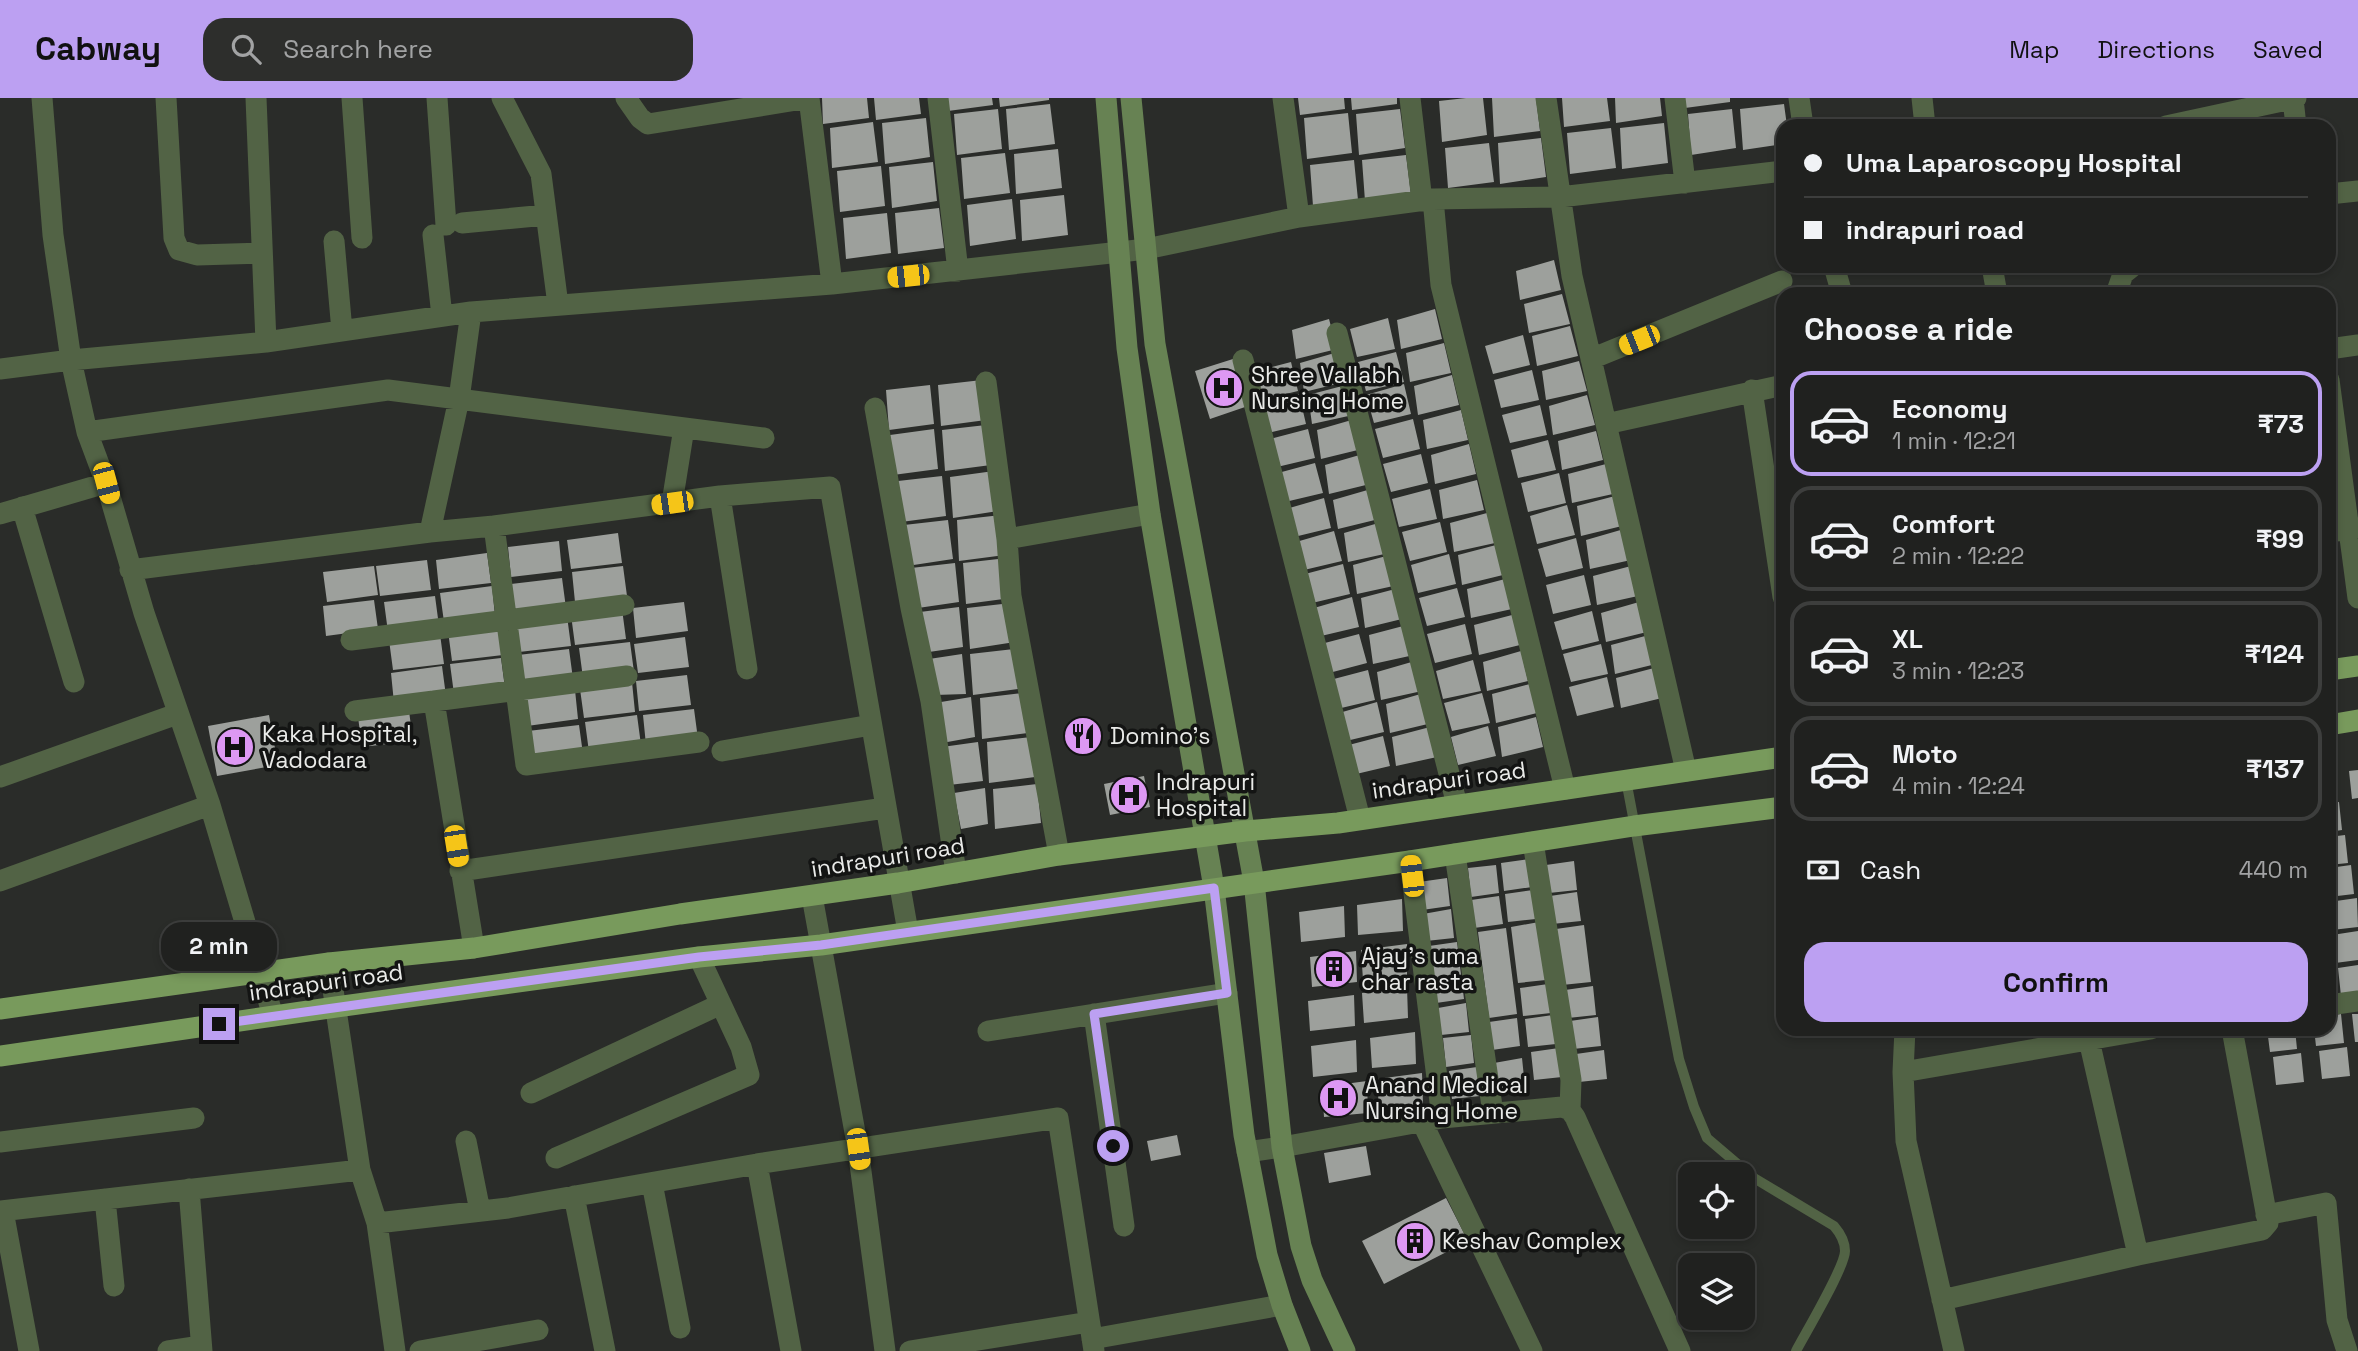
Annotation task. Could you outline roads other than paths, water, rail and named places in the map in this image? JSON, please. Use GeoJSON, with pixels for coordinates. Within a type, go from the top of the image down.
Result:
{"type":"FeatureCollection","features":[{"type":"Feature","properties":{"kind":"main road"},"geometry":{"type":"LineString","coordinates":[[2336,669],[2358,666]]}},
{"type":"Feature","properties":{"kind":"main road"},"geometry":{"type":"LineString","coordinates":[[2336,724],[2358,720]]}},
{"type":"Feature","properties":{"kind":"main road","name":"indrapuri road"},"geometry":{"type":"LineString","coordinates":[[0,1009],[329,963],[474,948],[680,914],[898,883],[1059,855],[1245,831],[1360,820],[1776,758]]}},
{"type":"Feature","properties":{"kind":"main road","name":"indrapuri road"},"geometry":{"type":"LineString","coordinates":[[0,1056],[336,1006],[699,957],[821,945],[1410,861],[1634,826],[1776,808]]}},
{"type":"Feature","properties":{"kind":"street"},"geometry":{"type":"LineString","coordinates":[[42,98],[54,236],[71,360],[87,432],[106,483],[130,570],[177,714],[210,805],[273,1016]]}},
{"type":"Feature","properties":{"kind":"street"},"geometry":{"type":"LineString","coordinates":[[166,98],[174,238],[179,250],[197,256],[262,253]]}},
{"type":"Feature","properties":{"kind":"street"},"geometry":{"type":"LineString","coordinates":[[256,98],[266,342]]}},
{"type":"Feature","properties":{"kind":"street"},"geometry":{"type":"LineString","coordinates":[[352,98],[362,238]]}},
{"type":"Feature","properties":{"kind":"street"},"geometry":{"type":"LineString","coordinates":[[437,98],[447,228],[442,316]]}},
{"type":"Feature","properties":{"kind":"street"},"geometry":{"type":"LineString","coordinates":[[502,98],[541,174],[558,305]]}},
{"type":"Feature","properties":{"kind":"street"},"geometry":{"type":"LineString","coordinates":[[626,98],[639,118],[648,124],[809,98],[832,284]]}},
{"type":"Feature","properties":{"kind":"street"},"geometry":{"type":"LineString","coordinates":[[938,98],[958,271]]}},
{"type":"Feature","properties":{"kind":"street"},"geometry":{"type":"LineString","coordinates":[[1107,98],[1127,348],[1150,514],[1214,888],[1247,1152],[1267,1255],[1300,1351]]}},
{"type":"Feature","properties":{"kind":"street"},"geometry":{"type":"LineString","coordinates":[[1131,98],[1160,371],[1254,882],[1282,1147],[1301,1246],[1312,1280],[1345,1351]]}},
{"type":"Feature","properties":{"kind":"street"},"geometry":{"type":"LineString","coordinates":[[1283,98],[1299,217]]}},
{"type":"Feature","properties":{"kind":"street"},"geometry":{"type":"LineString","coordinates":[[1410,98],[1441,285],[1564,789]]}},
{"type":"Feature","properties":{"kind":"street"},"geometry":{"type":"LineString","coordinates":[[1546,98],[1572,276],[1686,771]]}},
{"type":"Feature","properties":{"kind":"street"},"geometry":{"type":"LineString","coordinates":[[1675,98],[1685,183]]}},
{"type":"Feature","properties":{"kind":"street"},"geometry":{"type":"LineString","coordinates":[[1799,98],[1801,119]]}},
{"type":"Feature","properties":{"kind":"street"},"geometry":{"type":"LineString","coordinates":[[1922,98],[1925,119]]}},
{"type":"Feature","properties":{"kind":"street"},"geometry":{"type":"LineString","coordinates":[[2189,119],[2234,105],[2294,98],[2296,119]]}},
{"type":"Feature","properties":{"kind":"street"},"geometry":{"type":"LineString","coordinates":[[0,369],[266,342],[471,312],[832,284],[1120,253],[1299,217],[1428,200],[1560,197],[1776,172]]}},
{"type":"Feature","properties":{"kind":"street"},"geometry":{"type":"LineString","coordinates":[[2336,193],[2358,191]]}},
{"type":"Feature","properties":{"kind":"street"},"geometry":{"type":"LineString","coordinates":[[447,228],[546,215]]}},
{"type":"Feature","properties":{"kind":"street"},"geometry":{"type":"LineString","coordinates":[[334,241],[342,331]]}},
{"type":"Feature","properties":{"kind":"street"},"geometry":{"type":"LineString","coordinates":[[1591,359],[1782,281]]}},
{"type":"Feature","properties":{"kind":"street"},"geometry":{"type":"LineString","coordinates":[[430,532],[459,399],[471,312]]}},
{"type":"Feature","properties":{"kind":"street"},"geometry":{"type":"LineString","coordinates":[[1337,333],[1457,805]]}},
{"type":"Feature","properties":{"kind":"street"},"geometry":{"type":"LineString","coordinates":[[2336,348],[2358,345]]}},
{"type":"Feature","properties":{"kind":"street"},"geometry":{"type":"LineString","coordinates":[[1243,360],[1360,820]]}},
{"type":"Feature","properties":{"kind":"street"},"geometry":{"type":"LineString","coordinates":[[986,382],[1007,538],[1011,596],[1059,855]]}},
{"type":"Feature","properties":{"kind":"street"},"geometry":{"type":"LineString","coordinates":[[1606,424],[1776,386]]}},
{"type":"Feature","properties":{"kind":"street"},"geometry":{"type":"LineString","coordinates":[[87,432],[388,390],[764,438]]}},
{"type":"Feature","properties":{"kind":"street"},"geometry":{"type":"LineString","coordinates":[[1752,390],[1776,522]]}},
{"type":"Feature","properties":{"kind":"street"},"geometry":{"type":"LineString","coordinates":[[875,408],[911,608],[931,701],[956,873]]}},
{"type":"Feature","properties":{"kind":"street"},"geometry":{"type":"LineString","coordinates":[[672,503],[684,428]]}},
{"type":"Feature","properties":{"kind":"street"},"geometry":{"type":"LineString","coordinates":[[2336,445],[2345,529],[2358,598]]}},
{"type":"Feature","properties":{"kind":"street"},"geometry":{"type":"LineString","coordinates":[[0,514],[106,483]]}},
{"type":"Feature","properties":{"kind":"street"},"geometry":{"type":"LineString","coordinates":[[130,570],[720,496],[830,488],[908,932]]}},
{"type":"Feature","properties":{"kind":"street"},"geometry":{"type":"LineString","coordinates":[[720,496],[747,669]]}},
{"type":"Feature","properties":{"kind":"street"},"geometry":{"type":"LineString","coordinates":[[22,508],[74,682]]}},
{"type":"Feature","properties":{"kind":"street"},"geometry":{"type":"LineString","coordinates":[[1007,538],[1150,514]]}},
{"type":"Feature","properties":{"kind":"street"},"geometry":{"type":"LineString","coordinates":[[494,526],[526,765],[699,742]]}},
{"type":"Feature","properties":{"kind":"street"},"geometry":{"type":"LineString","coordinates":[[351,640],[624,605]]}},
{"type":"Feature","properties":{"kind":"street"},"geometry":{"type":"LineString","coordinates":[[355,711],[628,676]]}},
{"type":"Feature","properties":{"kind":"street"},"geometry":{"type":"LineString","coordinates":[[434,701],[474,948]]}},
{"type":"Feature","properties":{"kind":"street"},"geometry":{"type":"LineString","coordinates":[[0,777],[177,714]]}},
{"type":"Feature","properties":{"kind":"street"},"geometry":{"type":"LineString","coordinates":[[722,751],[871,725]]}},
{"type":"Feature","properties":{"kind":"street"},"geometry":{"type":"LineString","coordinates":[[0,881],[210,805]]}},
{"type":"Feature","properties":{"kind":"street"},"geometry":{"type":"LineString","coordinates":[[460,871],[885,808]]}},
{"type":"Feature","properties":{"kind":"street"},"geometry":{"type":"LineString","coordinates":[[1533,842],[1572,1080],[1570,1110]]}},
{"type":"Feature","properties":{"kind":"street"},"geometry":{"type":"LineString","coordinates":[[1455,854],[1493,1113]]}},
{"type":"Feature","properties":{"kind":"street"},"geometry":{"type":"LineString","coordinates":[[1410,861],[1432,1120],[1532,1351]]}},
{"type":"Feature","properties":{"kind":"street"},"geometry":{"type":"LineString","coordinates":[[812,896],[858,1149],[885,1351]]}},
{"type":"Feature","properties":{"kind":"street"},"geometry":{"type":"LineString","coordinates":[[556,1157],[749,1075],[741,1047],[699,957]]}},
{"type":"Feature","properties":{"kind":"street"},"geometry":{"type":"LineString","coordinates":[[329,963],[360,1170],[377,1223],[395,1351]]}},
{"type":"Feature","properties":{"kind":"street"},"geometry":{"type":"LineString","coordinates":[[988,1031],[1227,993]]}},
{"type":"Feature","properties":{"kind":"street"},"geometry":{"type":"LineString","coordinates":[[2336,1004],[2358,1001]]}},
{"type":"Feature","properties":{"kind":"street"},"geometry":{"type":"LineString","coordinates":[[531,1093],[721,1004]]}},
{"type":"Feature","properties":{"kind":"street"},"geometry":{"type":"LineString","coordinates":[[1094,1014],[1124,1226]]}},
{"type":"Feature","properties":{"kind":"street"},"geometry":{"type":"LineString","coordinates":[[1905,1036],[1903,1072],[1906,1141],[1954,1351]]}},
{"type":"Feature","properties":{"kind":"street"},"geometry":{"type":"LineString","coordinates":[[1903,1072],[2112,1036]]}},
{"type":"Feature","properties":{"kind":"street"},"geometry":{"type":"LineString","coordinates":[[1942,1300],[2262,1230],[2267,1223],[2266,1215],[2233,1036]]}},
{"type":"Feature","properties":{"kind":"street"},"geometry":{"type":"LineString","coordinates":[[2089,1040],[2138,1255]]}},
{"type":"Feature","properties":{"kind":"street"},"geometry":{"type":"LineString","coordinates":[[1247,1152],[1432,1120],[1562,1107],[1570,1110],[1680,1351]]}},
{"type":"Feature","properties":{"kind":"street"},"geometry":{"type":"LineString","coordinates":[[0,1142],[194,1118]]}},
{"type":"Feature","properties":{"kind":"street"},"geometry":{"type":"LineString","coordinates":[[377,1223],[480,1211],[757,1164],[1058,1118],[1092,1338]]}},
{"type":"Feature","properties":{"kind":"street"},"geometry":{"type":"LineString","coordinates":[[466,1141],[480,1211]]}},
{"type":"Feature","properties":{"kind":"street"},"geometry":{"type":"LineString","coordinates":[[757,1164],[791,1351]]}},
{"type":"Feature","properties":{"kind":"street"},"geometry":{"type":"LineString","coordinates":[[29,1351],[1,1211],[360,1170]]}},
{"type":"Feature","properties":{"kind":"street"},"geometry":{"type":"LineString","coordinates":[[652,1182],[680,1328]]}},
{"type":"Feature","properties":{"kind":"street"},"geometry":{"type":"LineString","coordinates":[[168,1351],[201,1349],[189,1189]]}},
{"type":"Feature","properties":{"kind":"street"},"geometry":{"type":"LineString","coordinates":[[574,1196],[605,1351]]}},
{"type":"Feature","properties":{"kind":"street"},"geometry":{"type":"LineString","coordinates":[[105,1199],[114,1286]]}},
{"type":"Feature","properties":{"kind":"street"},"geometry":{"type":"LineString","coordinates":[[2266,1215],[2326,1203],[2337,1320],[2347,1351]]}},
{"type":"Feature","properties":{"kind":"street"},"geometry":{"type":"LineString","coordinates":[[910,1351],[1092,1338],[1282,1305]]}},
{"type":"Feature","properties":{"kind":"street"},"geometry":{"type":"LineString","coordinates":[[420,1351],[538,1330]]}},
{"type":"Feature","properties":{"kind":"lane"},"geometry":{"type":"LineString","coordinates":[[1626,780],[1679,1059],[1707,1138],[1754,1178],[1834,1226],[1841,1234],[1844,1244],[1844,1261],[1796,1351]]}},
{"type":"Feature","properties":{"kind":"place","name":"Shree Vallabh Nursing Home"},"geometry":{"type":"Point","coordinates":[1224,388]}},
{"type":"Feature","properties":{"kind":"place","name":"Domino's"},"geometry":{"type":"Point","coordinates":[1083,736]}},
{"type":"Feature","properties":{"kind":"place","name":"Kaka Hospital, Vadodara"},"geometry":{"type":"Point","coordinates":[235,747]}},
{"type":"Feature","properties":{"kind":"place","name":"Indrapuri Hospital"},"geometry":{"type":"Point","coordinates":[1129,795]}},
{"type":"Feature","properties":{"kind":"place","name":"Ajay's uma char rasta"},"geometry":{"type":"Point","coordinates":[1334,969]}},
{"type":"Feature","properties":{"kind":"place","name":"Anand Medical Nursing Home"},"geometry":{"type":"Point","coordinates":[1338,1098]}},
{"type":"Feature","properties":{"kind":"place","name":"Keshav Complex"},"geometry":{"type":"Point","coordinates":[1415,1241]}}]}
